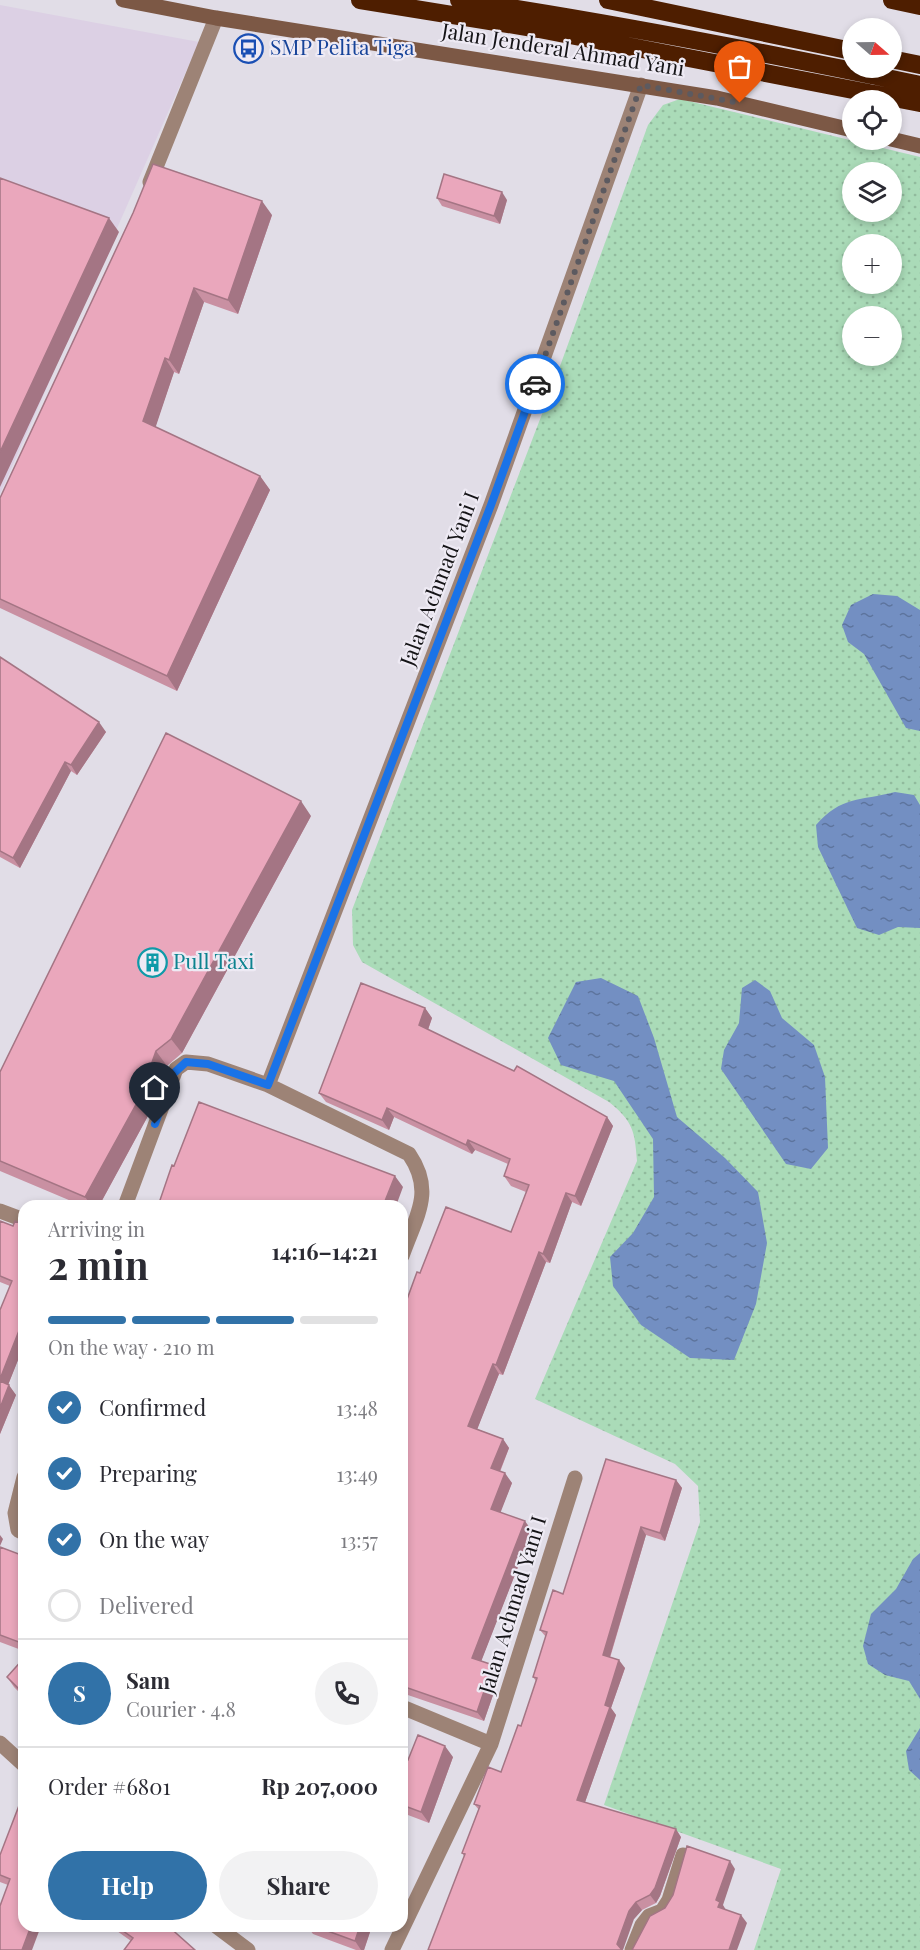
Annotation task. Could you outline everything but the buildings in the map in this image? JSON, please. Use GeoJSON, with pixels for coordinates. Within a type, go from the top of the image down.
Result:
{"type":"FeatureCollection","features":[{"type":"Feature","properties":{"kind":"highway"},"geometry":{"type":"LineString","coordinates":[[360,0],[539,29],[920,103]]}},
{"type":"Feature","properties":{"kind":"highway","name":"Jalan Jenderal Ahmad Yani"},"geometry":{"type":"LineString","coordinates":[[459,0],[686,38],[920,85]]}},
{"type":"Feature","properties":{"kind":"highway"},"geometry":{"type":"LineString","coordinates":[[608,0],[842,49]]}},
{"type":"Feature","properties":{"kind":"highway"},"geometry":{"type":"LineString","coordinates":[[892,0],[920,6]]}},
{"type":"Feature","properties":{"kind":"highway"},"geometry":{"type":"LineString","coordinates":[[902,61],[920,65]]}},
{"type":"Feature","properties":{"kind":"main road","name":"Jalan Jenderal Ahmad Yani"},"geometry":{"type":"LineString","coordinates":[[123,0],[216,18],[717,98],[842,128]]}},
{"type":"Feature","properties":{"kind":"main road"},"geometry":{"type":"LineString","coordinates":[[902,142],[920,146]]}},
{"type":"Feature","properties":{"kind":"street"},"geometry":{"type":"LineString","coordinates":[[142,201],[216,18]]}},
{"type":"Feature","properties":{"kind":"street","name":"Jalan Achmad Yani I"},"geometry":{"type":"LineString","coordinates":[[268,1085],[491,505],[641,85]]}},
{"type":"Feature","properties":{"kind":"street"},"geometry":{"type":"LineString","coordinates":[[127,1200],[176,1069],[186,1062],[208,1064],[268,1085],[409,1154],[421,1171],[424,1193],[408,1239]]}},
{"type":"Feature","properties":{"kind":"street"},"geometry":{"type":"LineString","coordinates":[[0,1211],[18,1218]]}},
{"type":"Feature","properties":{"kind":"street","name":"Jalan Achmad Yani I"},"geometry":{"type":"LineString","coordinates":[[408,1917],[491,1743],[575,1478]]}},
{"type":"Feature","properties":{"kind":"street"},"geometry":{"type":"LineString","coordinates":[[18,1501],[15,1513],[18,1530]]}},
{"type":"Feature","properties":{"kind":"street"},"geometry":{"type":"LineString","coordinates":[[408,1709],[491,1743]]}},
{"type":"Feature","properties":{"kind":"street"},"geometry":{"type":"LineString","coordinates":[[0,1743],[18,1760]]}},
{"type":"Feature","properties":{"kind":"street"},"geometry":{"type":"LineString","coordinates":[[632,1950],[642,1925],[649,1916],[662,1911],[669,1900],[683,1855]]}},
{"type":"Feature","properties":{"kind":"street"},"geometry":{"type":"LineString","coordinates":[[224,1932],[248,1950]]}},
{"type":"Feature","properties":{"kind":"street","name":"Jalan Achmad Yani I"},"geometry":{"type":"LineString","coordinates":[[392,1950],[401,1932]]}},
{"type":"Feature","properties":{"kind":"shaded area"},"geometry":{"type":"Polygon","coordinates":[[[0,5],[199,42],[0,494],[0,5]]]}},
{"type":"Feature","properties":{"kind":"green space"},"geometry":{"type":"Polygon","coordinates":[[[680,99],[842,138],[842,150],[891,150],[920,157],[920,1950],[754,1950],[781,1869],[604,1805],[700,1522],[698,1486],[675,1464],[535,1399],[637,1161],[634,1135],[628,1121],[609,1102],[362,962],[353,945],[352,910],[552,388],[648,125],[663,105],[680,99]]]}},
{"type":"Feature","properties":{"kind":"water"},"geometry":{"type":"Polygon","coordinates":[[[873,594],[897,596],[920,610],[920,731],[906,728],[864,654],[848,642],[842,625],[851,605],[873,594]]]}},
{"type":"Feature","properties":{"kind":"water"},"geometry":{"type":"Polygon","coordinates":[[[895,792],[914,795],[920,805],[920,928],[898,927],[879,935],[857,928],[818,847],[816,825],[843,804],[895,792]]]}},
{"type":"Feature","properties":{"kind":"water"},"geometry":{"type":"Polygon","coordinates":[[[601,978],[638,996],[654,1038],[677,1117],[725,1158],[758,1192],[767,1243],[756,1304],[734,1360],[690,1358],[641,1325],[613,1286],[610,1257],[633,1233],[654,1197],[653,1139],[614,1081],[561,1065],[548,1038],[576,982],[601,978]]]}},
{"type":"Feature","properties":{"kind":"water"},"geometry":{"type":"Polygon","coordinates":[[[755,980],[770,991],[782,1018],[814,1045],[825,1077],[828,1148],[811,1169],[786,1164],[721,1069],[724,1050],[739,1023],[742,988],[755,980]]]}},
{"type":"Feature","properties":{"kind":"water"},"geometry":{"type":"Polygon","coordinates":[[[920,1553],[920,1699],[909,1681],[885,1675],[868,1664],[863,1646],[871,1614],[896,1589],[913,1559],[920,1553]]]}},
{"type":"Feature","properties":{"kind":"water"},"geometry":{"type":"Polygon","coordinates":[[[920,1728],[920,1780],[909,1770],[906,1751],[920,1728]]]}},
{"type":"Feature","properties":{"kind":"way so far"},"geometry":{"type":"LineString","coordinates":[[535,384],[641,85],[740,103]]}},
{"type":"Feature","properties":{"kind":"place","name":"SMP Pelita Tiga"},"geometry":{"type":"Point","coordinates":[249,48]}},
{"type":"Feature","properties":{"kind":"place","name":"Pull Taxi"},"geometry":{"type":"Point","coordinates":[152,962]}},
{"type":"Feature","properties":{"kind":"route"},"geometry":{"type":"LineString","coordinates":[[155,1124],[173,1074],[186,1062],[208,1064],[268,1085],[491,505],[535,384]]}}]}
